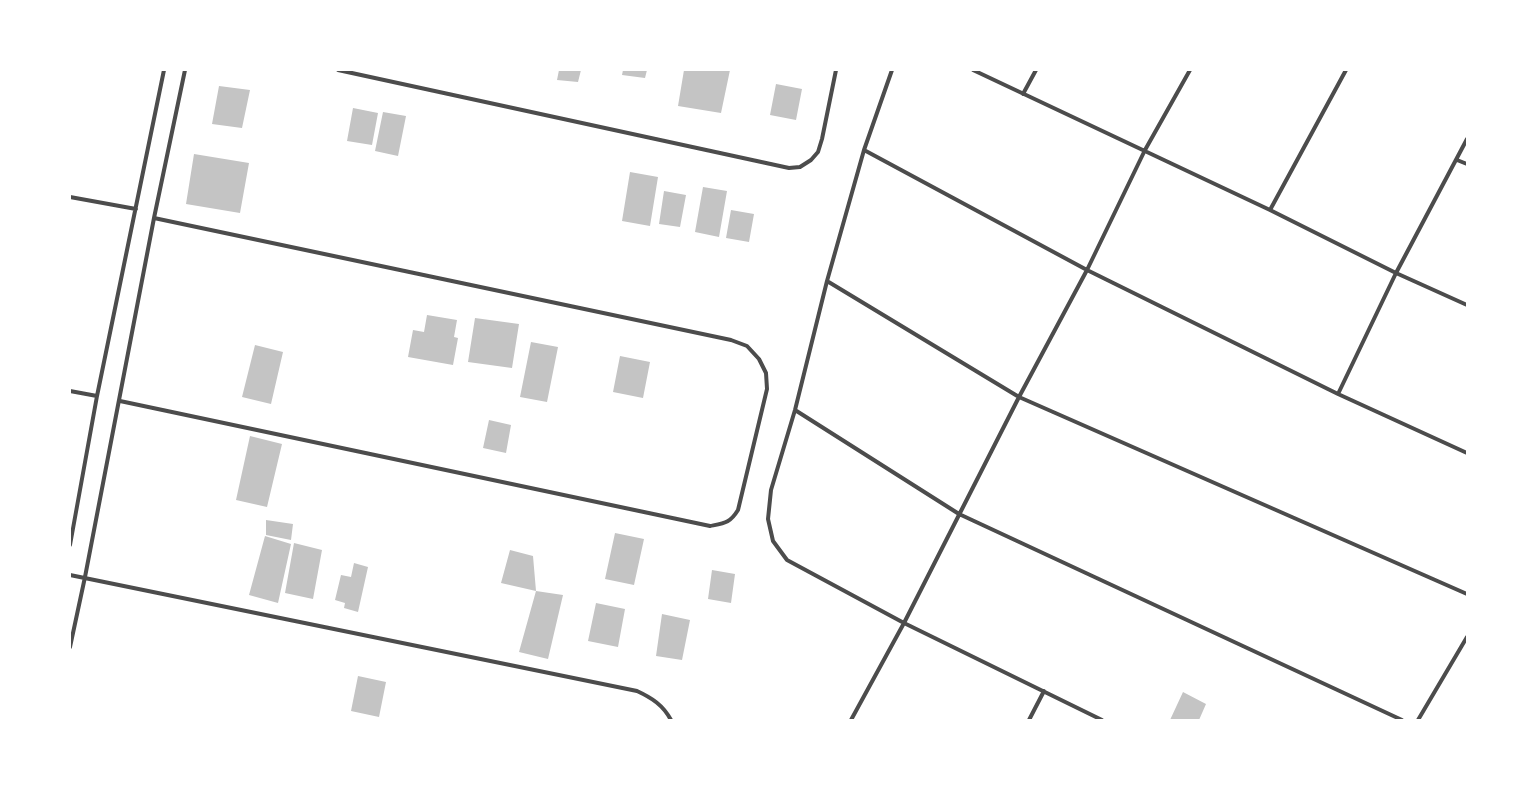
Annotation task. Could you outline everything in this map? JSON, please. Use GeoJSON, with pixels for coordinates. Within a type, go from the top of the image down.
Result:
{"type":"FeatureCollection","features":[{"type":"Feature","properties":{"kind":"street"},"geometry":{"type":"LineString","coordinates":[[70,545],[97,396],[164,70]]}},
{"type":"Feature","properties":{"kind":"street"},"geometry":{"type":"LineString","coordinates":[[70,647],[120,401],[154,218],[185,70]]}},
{"type":"Feature","properties":{"kind":"street"},"geometry":{"type":"LineString","coordinates":[[338,70],[789,168],[800,167],[811,160],[818,152],[836,70]]}},
{"type":"Feature","properties":{"kind":"street"},"geometry":{"type":"LineString","coordinates":[[892,70],[864,150],[827,281],[795,410],[771,490],[768,519],[773,541],[787,560],[904,623],[1102,720]]}},
{"type":"Feature","properties":{"kind":"street"},"geometry":{"type":"LineString","coordinates":[[973,70],[1270,210],[1396,274],[1467,305]]}},
{"type":"Feature","properties":{"kind":"street"},"geometry":{"type":"LineString","coordinates":[[1023,94],[1036,70]]}},
{"type":"Feature","properties":{"kind":"street"},"geometry":{"type":"LineString","coordinates":[[851,720],[904,623],[1018,397],[1087,270],[1145,150],[1190,70]]}},
{"type":"Feature","properties":{"kind":"street"},"geometry":{"type":"LineString","coordinates":[[1270,210],[1346,70]]}},
{"type":"Feature","properties":{"kind":"street"},"geometry":{"type":"LineString","coordinates":[[1338,394],[1396,274],[1467,139]]}},
{"type":"Feature","properties":{"kind":"street"},"geometry":{"type":"LineString","coordinates":[[864,150],[1087,270],[1338,394],[1467,453]]}},
{"type":"Feature","properties":{"kind":"street"},"geometry":{"type":"LineString","coordinates":[[1457,160],[1467,164]]}},
{"type":"Feature","properties":{"kind":"street"},"geometry":{"type":"LineString","coordinates":[[70,197],[136,209]]}},
{"type":"Feature","properties":{"kind":"street"},"geometry":{"type":"LineString","coordinates":[[120,401],[710,526],[724,523],[732,519],[738,510],[767,389],[766,373],[759,359],[747,346],[731,340],[154,218]]}},
{"type":"Feature","properties":{"kind":"street"},"geometry":{"type":"LineString","coordinates":[[827,281],[1018,397],[1467,594]]}},
{"type":"Feature","properties":{"kind":"street"},"geometry":{"type":"LineString","coordinates":[[70,391],[97,396]]}},
{"type":"Feature","properties":{"kind":"street"},"geometry":{"type":"LineString","coordinates":[[795,410],[959,514],[1402,720]]}},
{"type":"Feature","properties":{"kind":"street"},"geometry":{"type":"LineString","coordinates":[[70,575],[637,691],[654,699],[666,711],[671,720]]}},
{"type":"Feature","properties":{"kind":"street"},"geometry":{"type":"LineString","coordinates":[[1418,720],[1467,637]]}},
{"type":"Feature","properties":{"kind":"street"},"geometry":{"type":"LineString","coordinates":[[1029,720],[1044,691]]}},
{"type":"Feature","properties":{"kind":"building"},"geometry":{"type":"Polygon","coordinates":[[[559,70],[581,70],[578,82],[557,80],[559,70]]]}},
{"type":"Feature","properties":{"kind":"building"},"geometry":{"type":"Polygon","coordinates":[[[623,70],[647,70],[645,78],[622,75],[623,70]]]}},
{"type":"Feature","properties":{"kind":"building"},"geometry":{"type":"Polygon","coordinates":[[[684,70],[730,70],[721,113],[678,106],[684,70]]]}},
{"type":"Feature","properties":{"kind":"building"},"geometry":{"type":"Polygon","coordinates":[[[776,84],[802,89],[796,120],[770,115],[776,84]]]}},
{"type":"Feature","properties":{"kind":"building"},"geometry":{"type":"Polygon","coordinates":[[[219,86],[250,90],[242,128],[212,124],[219,86]]]}},
{"type":"Feature","properties":{"kind":"building"},"geometry":{"type":"Polygon","coordinates":[[[353,108],[378,113],[372,145],[347,141],[353,108]]]}},
{"type":"Feature","properties":{"kind":"building"},"geometry":{"type":"Polygon","coordinates":[[[383,112],[406,116],[398,156],[375,151],[383,112]]]}},
{"type":"Feature","properties":{"kind":"building"},"geometry":{"type":"Polygon","coordinates":[[[194,154],[249,163],[240,213],[186,204],[194,154]]]}},
{"type":"Feature","properties":{"kind":"building"},"geometry":{"type":"Polygon","coordinates":[[[630,172],[658,177],[650,226],[622,221],[630,172]]]}},
{"type":"Feature","properties":{"kind":"building"},"geometry":{"type":"Polygon","coordinates":[[[703,187],[727,191],[719,237],[695,232],[703,187]]]}},
{"type":"Feature","properties":{"kind":"building"},"geometry":{"type":"Polygon","coordinates":[[[664,191],[686,195],[680,227],[659,224],[664,191]]]}},
{"type":"Feature","properties":{"kind":"building"},"geometry":{"type":"Polygon","coordinates":[[[731,210],[754,214],[749,242],[726,238],[731,210]]]}},
{"type":"Feature","properties":{"kind":"building"},"geometry":{"type":"Polygon","coordinates":[[[427,315],[457,320],[454,337],[458,338],[453,365],[408,357],[413,330],[424,332],[427,315]]]}},
{"type":"Feature","properties":{"kind":"building"},"geometry":{"type":"Polygon","coordinates":[[[475,318],[519,324],[512,368],[468,362],[475,318]]]}},
{"type":"Feature","properties":{"kind":"building"},"geometry":{"type":"Polygon","coordinates":[[[531,342],[558,347],[547,402],[520,397],[531,342]]]}},
{"type":"Feature","properties":{"kind":"building"},"geometry":{"type":"Polygon","coordinates":[[[255,345],[283,352],[271,404],[242,397],[255,345]]]}},
{"type":"Feature","properties":{"kind":"building"},"geometry":{"type":"Polygon","coordinates":[[[620,356],[650,362],[643,398],[613,392],[620,356]]]}},
{"type":"Feature","properties":{"kind":"building"},"geometry":{"type":"Polygon","coordinates":[[[489,420],[511,425],[506,453],[483,448],[489,420]]]}},
{"type":"Feature","properties":{"kind":"building"},"geometry":{"type":"Polygon","coordinates":[[[250,436],[282,444],[267,507],[236,500],[250,436]]]}},
{"type":"Feature","properties":{"kind":"building"},"geometry":{"type":"Polygon","coordinates":[[[266,520],[293,524],[291,540],[266,535],[266,520]]]}},
{"type":"Feature","properties":{"kind":"building"},"geometry":{"type":"Polygon","coordinates":[[[615,533],[644,539],[634,585],[605,579],[615,533]]]}},
{"type":"Feature","properties":{"kind":"building"},"geometry":{"type":"Polygon","coordinates":[[[265,536],[291,544],[278,603],[249,595],[265,536]]]}},
{"type":"Feature","properties":{"kind":"building"},"geometry":{"type":"Polygon","coordinates":[[[294,543],[322,550],[313,599],[285,593],[294,543]]]}},
{"type":"Feature","properties":{"kind":"building"},"geometry":{"type":"Polygon","coordinates":[[[510,550],[533,556],[536,591],[501,583],[510,550]]]}},
{"type":"Feature","properties":{"kind":"building"},"geometry":{"type":"Polygon","coordinates":[[[354,563],[368,567],[358,612],[344,608],[345,603],[335,600],[341,575],[351,577],[354,563]]]}},
{"type":"Feature","properties":{"kind":"building"},"geometry":{"type":"Polygon","coordinates":[[[712,570],[735,574],[731,603],[708,599],[712,570]]]}},
{"type":"Feature","properties":{"kind":"building"},"geometry":{"type":"Polygon","coordinates":[[[536,591],[563,595],[548,659],[519,652],[536,591]]]}},
{"type":"Feature","properties":{"kind":"building"},"geometry":{"type":"Polygon","coordinates":[[[596,603],[625,609],[618,647],[588,641],[596,603]]]}},
{"type":"Feature","properties":{"kind":"building"},"geometry":{"type":"Polygon","coordinates":[[[662,614],[690,620],[682,660],[656,656],[662,614]]]}},
{"type":"Feature","properties":{"kind":"building"},"geometry":{"type":"Polygon","coordinates":[[[358,676],[386,682],[379,717],[351,711],[358,676]]]}},
{"type":"Feature","properties":{"kind":"building"},"geometry":{"type":"Polygon","coordinates":[[[1183,692],[1206,704],[1199,720],[1170,720],[1183,692]]]}}]}
